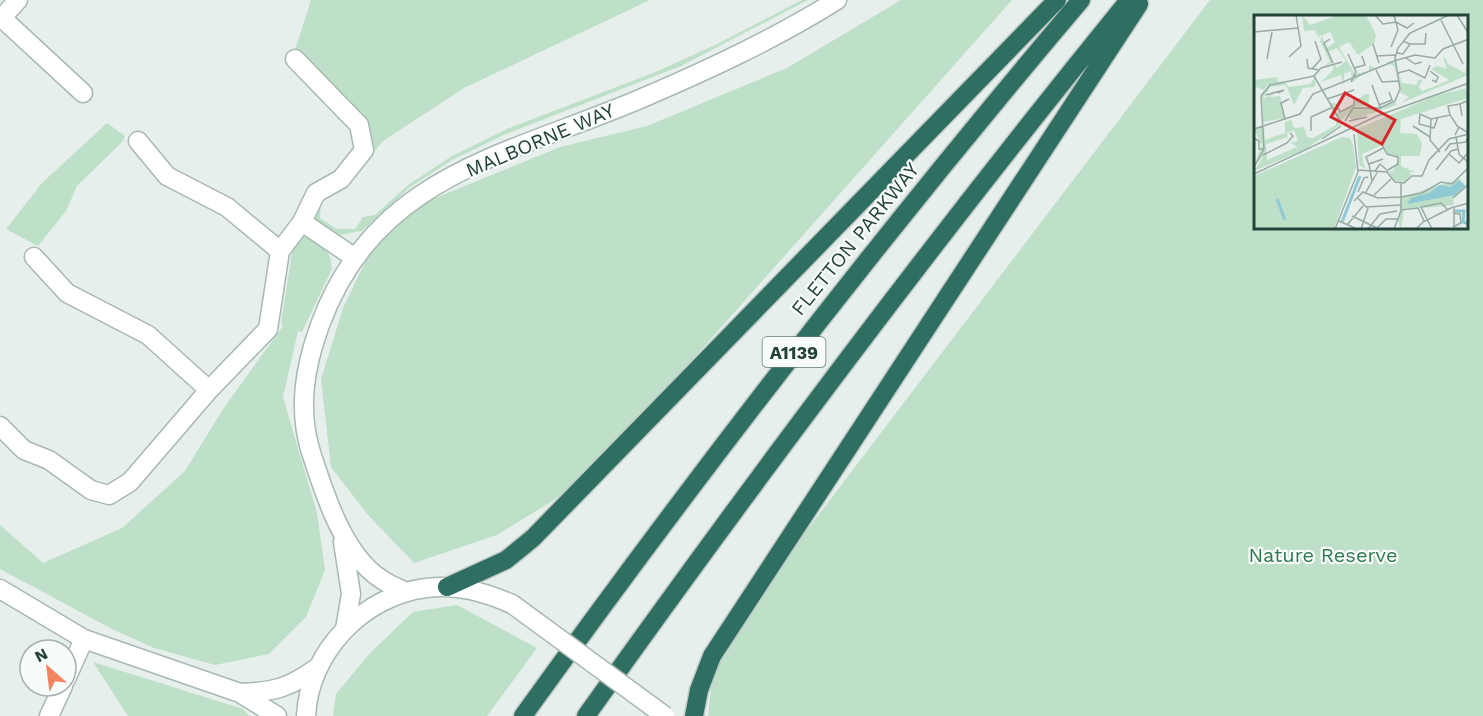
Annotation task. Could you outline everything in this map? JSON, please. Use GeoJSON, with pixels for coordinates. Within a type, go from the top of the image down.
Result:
{"type":"FeatureCollection","features":[{"type":"Feature","properties":{"kind":"highway"},"geometry":{"type":"LineString","coordinates":[[447,587],[506,560],[533,538],[1057,0]]}},
{"type":"Feature","properties":{"kind":"highway","name":"FLETTON PARKWAY"},"geometry":{"type":"LineString","coordinates":[[523,716],[610,595],[821,316],[993,104],[1081,0]]}},
{"type":"Feature","properties":{"kind":"highway","name":"A1139"},"geometry":{"type":"LineString","coordinates":[[585,716],[861,340],[1024,129],[1130,0]]}},
{"type":"Feature","properties":{"kind":"highway"},"geometry":{"type":"LineString","coordinates":[[694,716],[699,690],[712,656],[1142,0]]}},
{"type":"Feature","properties":{"kind":"street","name":"MALBORNE WAY"},"geometry":{"type":"LineString","coordinates":[[406,592],[379,578],[357,556],[340,527],[319,479],[303,412],[304,382],[311,348],[336,286],[355,258],[375,231],[401,209],[445,181],[527,141],[637,101],[694,76],[796,24],[837,0]]}},
{"type":"Feature","properties":{"kind":"street"},"geometry":{"type":"LineString","coordinates":[[8,8],[83,93]]}},
{"type":"Feature","properties":{"kind":"street"},"geometry":{"type":"LineString","coordinates":[[0,426],[24,450],[49,460],[91,490],[109,495],[130,482],[209,390],[268,329],[280,251],[302,222],[316,193],[341,179],[364,150],[359,125],[295,59]]}},
{"type":"Feature","properties":{"kind":"street"},"geometry":{"type":"LineString","coordinates":[[138,141],[167,176],[227,207],[280,251]]}},
{"type":"Feature","properties":{"kind":"street"},"geometry":{"type":"LineString","coordinates":[[302,222],[355,258]]}},
{"type":"Feature","properties":{"kind":"street"},"geometry":{"type":"LineString","coordinates":[[34,257],[67,293],[148,334],[209,390]]}},
{"type":"Feature","properties":{"kind":"street","name":"MALBORNE WAY"},"geometry":{"type":"LineString","coordinates":[[340,527],[348,560],[351,594],[345,629]]}},
{"type":"Feature","properties":{"kind":"street"},"geometry":{"type":"LineString","coordinates":[[306,716],[310,689],[318,667],[345,629],[373,607],[406,592],[447,587],[470,589],[512,604],[665,716]]}},
{"type":"Feature","properties":{"kind":"street"},"geometry":{"type":"LineString","coordinates":[[0,589],[84,639],[240,693],[277,716]]}},
{"type":"Feature","properties":{"kind":"street"},"geometry":{"type":"LineString","coordinates":[[78,652],[84,639]]}},
{"type":"Feature","properties":{"kind":"street"},"geometry":{"type":"LineString","coordinates":[[240,693],[269,692],[296,684],[318,667]]}},
{"type":"Feature","properties":{"kind":"street"},"geometry":{"type":"LineString","coordinates":[[50,715],[58,698]]}},
{"type":"Feature","properties":{"kind":"green space"},"geometry":{"type":"Polygon","coordinates":[[[311,0],[650,0],[464,88],[383,141],[345,187],[321,202],[320,218],[337,229],[355,229],[363,217],[375,215],[408,185],[452,156],[507,129],[653,73],[713,46],[802,0],[808,0],[681,66],[506,134],[454,159],[410,187],[362,231],[334,236],[314,221],[316,213],[320,202],[324,198],[345,185],[364,122],[295,50],[311,0]]]}},
{"type":"Feature","properties":{"kind":"green space"},"geometry":{"type":"Polygon","coordinates":[[[901,0],[1012,0],[613,449],[554,500],[497,535],[414,563],[368,515],[331,467],[321,379],[343,308],[371,250],[418,205],[560,147],[647,126],[787,68],[901,0]]]}},
{"type":"Feature","properties":{"kind":"green space","name":"Nature Reserve"},"geometry":{"type":"Polygon","coordinates":[[[1210,0],[1483,0],[1483,716],[708,716],[712,678],[744,613],[1210,0]]]}},
{"type":"Feature","properties":{"kind":"green space"},"geometry":{"type":"Polygon","coordinates":[[[107,123],[125,136],[121,143],[77,186],[66,211],[38,246],[6,229],[42,183],[107,123]]]}},
{"type":"Feature","properties":{"kind":"green space"},"geometry":{"type":"Polygon","coordinates":[[[304,235],[321,242],[330,257],[332,269],[302,332],[298,331],[283,397],[317,513],[325,570],[306,617],[269,654],[215,665],[154,648],[112,629],[0,569],[0,525],[43,563],[122,528],[185,471],[223,409],[283,326],[281,322],[294,241],[304,235]]]}},
{"type":"Feature","properties":{"kind":"green space"},"geometry":{"type":"Polygon","coordinates":[[[457,605],[537,648],[487,716],[333,716],[336,694],[371,652],[413,612],[457,605]]]}},
{"type":"Feature","properties":{"kind":"green space"},"geometry":{"type":"Polygon","coordinates":[[[93,662],[243,709],[249,716],[128,716],[93,662]]]}}]}
